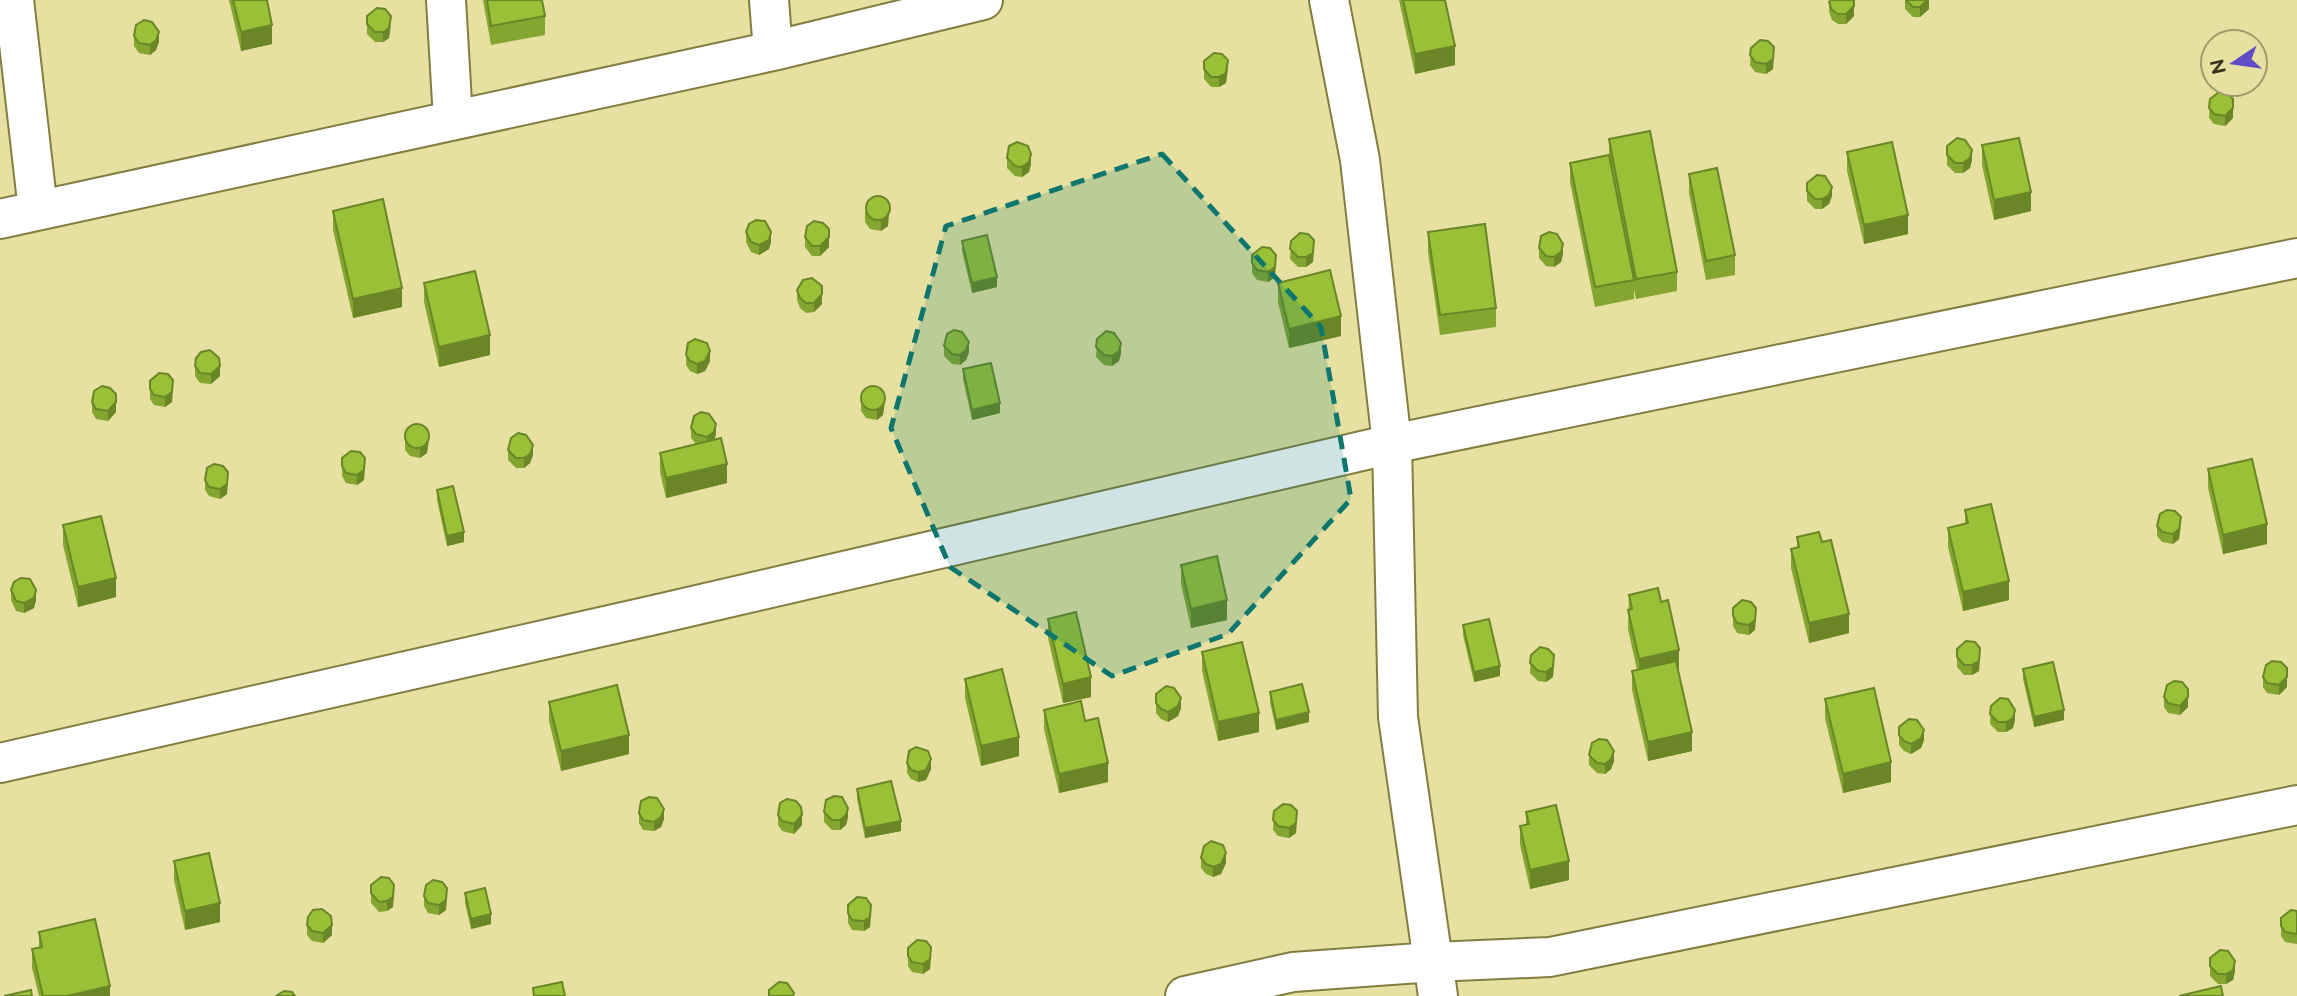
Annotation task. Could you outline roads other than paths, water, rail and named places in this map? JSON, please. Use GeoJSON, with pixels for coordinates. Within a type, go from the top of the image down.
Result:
{"type":"FeatureCollection","features":[{"type":"Feature","properties":{"kind":"street"},"geometry":{"type":"LineString","coordinates":[[14,0],[38,210]]}},
{"type":"Feature","properties":{"kind":"street"},"geometry":{"type":"LineString","coordinates":[[446,0],[453,120]]}},
{"type":"Feature","properties":{"kind":"street"},"geometry":{"type":"LineString","coordinates":[[769,0],[773,51]]}},
{"type":"Feature","properties":{"kind":"street"},"geometry":{"type":"LineString","coordinates":[[0,219],[773,51],[983,0]]}},
{"type":"Feature","properties":{"kind":"street"},"geometry":{"type":"LineString","coordinates":[[1329,0],[1360,160],[1392,444],[1398,718],[1435,979]]}},
{"type":"Feature","properties":{"kind":"street"},"geometry":{"type":"LineString","coordinates":[[0,763],[1392,444],[2297,258]]}},
{"type":"Feature","properties":{"kind":"street"},"geometry":{"type":"LineString","coordinates":[[1185,996],[1293,972],[1435,979],[2297,805]]}}]}
